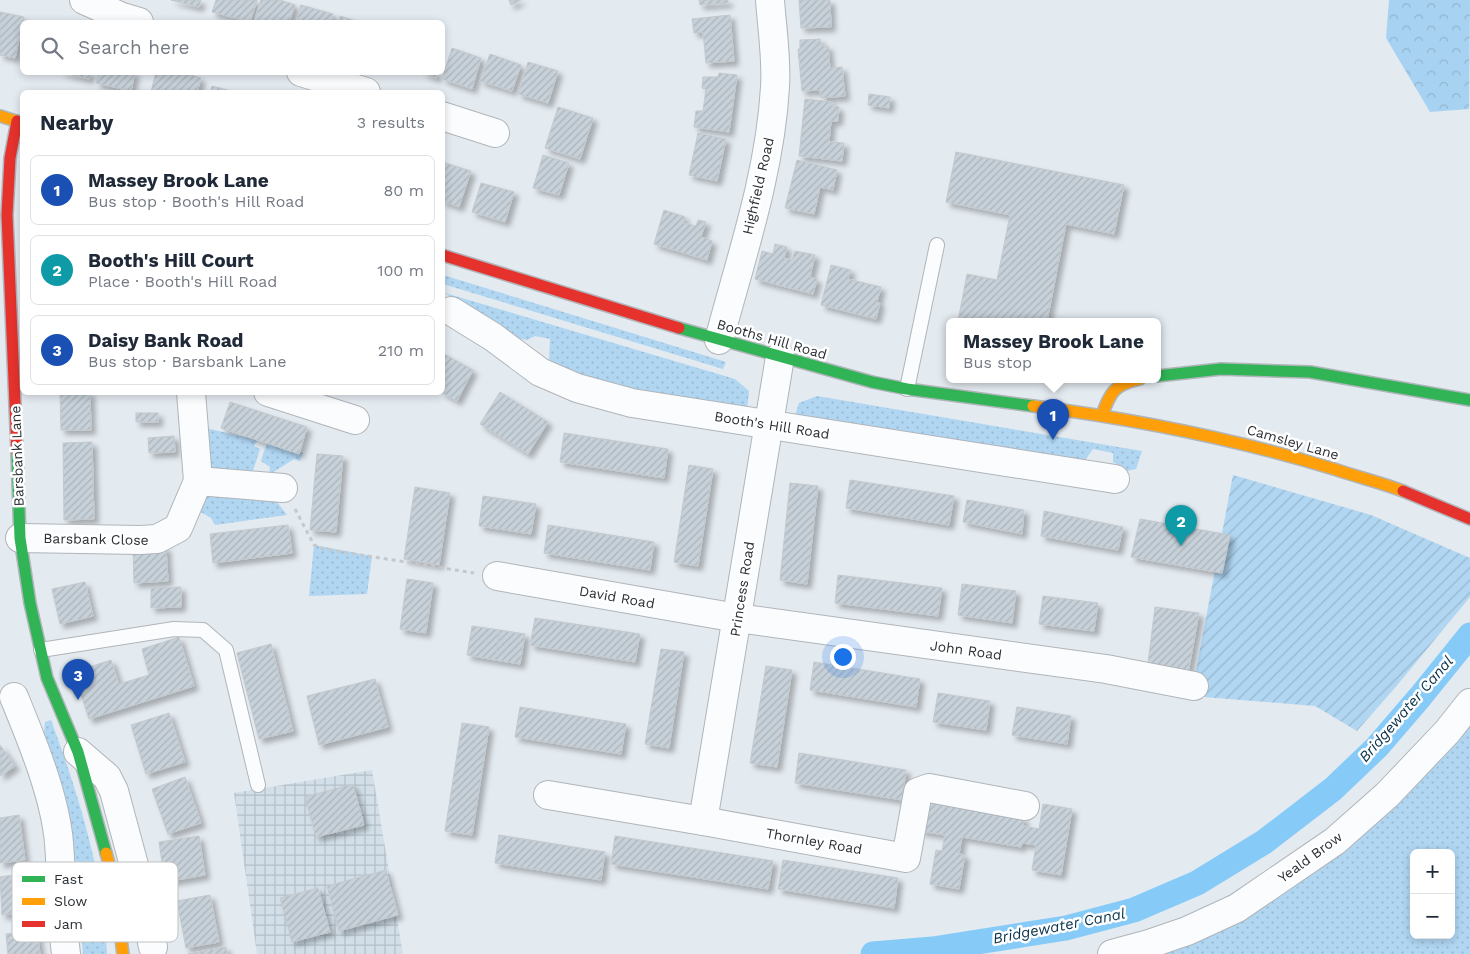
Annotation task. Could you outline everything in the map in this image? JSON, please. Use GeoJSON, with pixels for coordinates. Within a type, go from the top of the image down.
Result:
{"type":"FeatureCollection","features":[{"type":"Feature","properties":{"kind":"street"},"geometry":{"type":"LineString","coordinates":[[84,0],[132,20]]}},
{"type":"Feature","properties":{"kind":"street","name":"Highfield Road"},"geometry":{"type":"LineString","coordinates":[[719,340],[764,171],[771,129],[775,85],[770,0]]}},
{"type":"Feature","properties":{"kind":"street"},"geometry":{"type":"LineString","coordinates":[[311,75],[360,90]]}},
{"type":"Feature","properties":{"kind":"street"},"geometry":{"type":"LineString","coordinates":[[0,116],[20,122]]}},
{"type":"Feature","properties":{"kind":"street"},"geometry":{"type":"LineString","coordinates":[[445,117],[496,133]]}},
{"type":"Feature","properties":{"kind":"street","name":"Barsbank Lane"},"geometry":{"type":"LineString","coordinates":[[20,122],[10,158],[7,196],[17,310],[20,538],[30,603],[48,678],[78,752],[109,862]]}},
{"type":"Feature","properties":{"kind":"street","name":"Booths Hill Road"},"geometry":{"type":"LineString","coordinates":[[445,256],[719,340],[872,382],[907,389],[1102,415]]}},
{"type":"Feature","properties":{"kind":"street","name":"Booth's Hill Road"},"geometry":{"type":"LineString","coordinates":[[451,311],[493,337],[540,372],[577,388],[632,403],[1115,479]]}},
{"type":"Feature","properties":{"kind":"street","name":"Princess Road"},"geometry":{"type":"LineString","coordinates":[[703,821],[780,357]]}},
{"type":"Feature","properties":{"kind":"street"},"geometry":{"type":"LineString","coordinates":[[1161,376],[1221,369],[1310,372],[1470,400]]}},
{"type":"Feature","properties":{"kind":"street"},"geometry":{"type":"LineString","coordinates":[[1102,415],[1113,389],[1122,383]]}},
{"type":"Feature","properties":{"kind":"street","name":"Barsbank Close"},"geometry":{"type":"LineString","coordinates":[[20,538],[156,539],[178,528],[198,481],[191,395]]}},
{"type":"Feature","properties":{"kind":"street"},"geometry":{"type":"LineString","coordinates":[[277,395],[355,420]]}},
{"type":"Feature","properties":{"kind":"street","name":"Camsley Lane"},"geometry":{"type":"LineString","coordinates":[[1102,415],[1193,432],[1278,452],[1400,490],[1470,519]]}},
{"type":"Feature","properties":{"kind":"street"},"geometry":{"type":"LineString","coordinates":[[198,481],[283,488]]}},
{"type":"Feature","properties":{"kind":"street","name":"David Road"},"geometry":{"type":"LineString","coordinates":[[497,576],[737,618]]}},
{"type":"Feature","properties":{"kind":"street","name":"John Road"},"geometry":{"type":"LineString","coordinates":[[737,618],[1106,669],[1194,686]]}},
{"type":"Feature","properties":{"kind":"street"},"geometry":{"type":"LineString","coordinates":[[48,678],[7,698],[36,751],[51,802],[59,842],[60,862]]}},
{"type":"Feature","properties":{"kind":"street","name":"Yeald Brow"},"geometry":{"type":"LineString","coordinates":[[1112,954],[1187,931],[1237,908],[1335,841],[1387,795],[1447,732],[1470,704]]}},
{"type":"Feature","properties":{"kind":"street","name":"Barsbank Lane"},"geometry":{"type":"LineString","coordinates":[[78,752],[107,777],[114,790],[133,862]]}},
{"type":"Feature","properties":{"kind":"street","name":"Thornley Road"},"geometry":{"type":"LineString","coordinates":[[548,795],[906,858],[918,792],[929,788],[1025,806]]}},
{"type":"Feature","properties":{"kind":"street","name":"Barsbank Lane"},"geometry":{"type":"LineString","coordinates":[[152,942],[153,947]]}},
{"type":"Feature","properties":{"kind":"lane"},"geometry":{"type":"LineString","coordinates":[[907,389],[937,245]]}},
{"type":"Feature","properties":{"kind":"lane"},"geometry":{"type":"LineString","coordinates":[[41,650],[174,629],[203,630],[226,650],[258,785]]}},
{"type":"Feature","properties":{"kind":"path"},"geometry":{"type":"LineString","coordinates":[[283,488],[314,545],[324,549],[497,576]]}},
{"type":"Feature","properties":{"kind":"shaded area"},"geometry":{"type":"Polygon","coordinates":[[[445,276],[726,362],[723,369],[445,285],[445,276]]]}},
{"type":"Feature","properties":{"kind":"shaded area"},"geometry":{"type":"Polygon","coordinates":[[[445,293],[735,379],[749,391],[747,410],[603,385],[560,372],[549,361],[550,339],[535,336],[527,340],[514,338],[445,293]]]}},
{"type":"Feature","properties":{"kind":"shaded area"},"geometry":{"type":"Polygon","coordinates":[[[817,396],[1142,451],[1136,469],[1127,471],[1113,462],[1113,453],[1093,449],[1085,460],[1069,463],[794,419],[799,403],[817,396]]]}},
{"type":"Feature","properties":{"kind":"shaded area"},"geometry":{"type":"Polygon","coordinates":[[[205,428],[258,440],[254,446],[260,449],[253,471],[249,475],[213,470],[205,460],[205,428]]]}},
{"type":"Feature","properties":{"kind":"shaded area"},"geometry":{"type":"Polygon","coordinates":[[[267,442],[303,453],[300,461],[294,459],[269,475],[270,467],[261,461],[267,442]]]}},
{"type":"Feature","properties":{"kind":"shaded area"},"geometry":{"type":"Polygon","coordinates":[[[1233,475],[1371,515],[1470,558],[1470,597],[1357,731],[1315,706],[1192,696],[1233,475]]]}},
{"type":"Feature","properties":{"kind":"shaded area"},"geometry":{"type":"Polygon","coordinates":[[[204,492],[274,498],[287,515],[215,525],[211,518],[199,511],[204,492]]]}},
{"type":"Feature","properties":{"kind":"shaded area"},"geometry":{"type":"Polygon","coordinates":[[[314,545],[372,556],[367,594],[309,596],[314,545]]]}},
{"type":"Feature","properties":{"kind":"shaded area"},"geometry":{"type":"Polygon","coordinates":[[[51,720],[80,806],[95,862],[76,862],[63,799],[44,733],[45,722],[51,720]]]}},
{"type":"Feature","properties":{"kind":"shaded area"},"geometry":{"type":"Polygon","coordinates":[[[1470,722],[1470,954],[1162,954],[1228,927],[1308,877],[1362,834],[1470,722]]]}},
{"type":"Feature","properties":{"kind":"shaded area"},"geometry":{"type":"Polygon","coordinates":[[[372,770],[403,954],[257,954],[234,793],[372,770]]]}},
{"type":"Feature","properties":{"kind":"shaded area"},"geometry":{"type":"Polygon","coordinates":[[[82,942],[106,942],[107,954],[83,954],[82,942]]]}},
{"type":"Feature","properties":{"kind":"green space"},"geometry":{"type":"Polygon","coordinates":[[[1389,0],[1470,0],[1469,109],[1430,112],[1386,38],[1389,0]]]}},
{"type":"Feature","properties":{"kind":"building"},"geometry":{"type":"Polygon","coordinates":[[[171,0],[201,0],[199,7],[171,0]]]}},
{"type":"Feature","properties":{"kind":"building"},"geometry":{"type":"Polygon","coordinates":[[[216,0],[257,0],[251,20],[242,20],[212,12],[216,0]]]}},
{"type":"Feature","properties":{"kind":"building"},"geometry":{"type":"Polygon","coordinates":[[[261,0],[280,0],[295,5],[290,20],[255,20],[261,0]]]}},
{"type":"Feature","properties":{"kind":"building"},"geometry":{"type":"Polygon","coordinates":[[[509,0],[521,0],[511,5],[509,0]]]}},
{"type":"Feature","properties":{"kind":"building"},"geometry":{"type":"Polygon","coordinates":[[[699,0],[728,0],[728,3],[700,5],[699,0]]]}},
{"type":"Feature","properties":{"kind":"building"},"geometry":{"type":"Polygon","coordinates":[[[799,0],[830,0],[831,27],[801,28],[799,0]]]}},
{"type":"Feature","properties":{"kind":"building"},"geometry":{"type":"Polygon","coordinates":[[[301,5],[333,14],[332,20],[297,20],[301,5]]]}},
{"type":"Feature","properties":{"kind":"building"},"geometry":{"type":"Polygon","coordinates":[[[0,12],[24,17],[23,20],[20,20],[20,35],[15,58],[0,55],[0,12]]]}},
{"type":"Feature","properties":{"kind":"building"},"geometry":{"type":"Polygon","coordinates":[[[730,15],[734,61],[706,63],[703,32],[694,33],[692,19],[730,15]]]}},
{"type":"Feature","properties":{"kind":"building"},"geometry":{"type":"Polygon","coordinates":[[[340,16],[353,20],[339,20],[340,16]]]}},
{"type":"Feature","properties":{"kind":"building"},"geometry":{"type":"Polygon","coordinates":[[[820,39],[821,46],[828,46],[830,68],[842,67],[845,96],[821,98],[820,90],[802,91],[798,49],[800,49],[800,40],[820,39]]]}},
{"type":"Feature","properties":{"kind":"building"},"geometry":{"type":"Polygon","coordinates":[[[452,48],[481,58],[472,89],[442,79],[445,75],[452,48]]]}},
{"type":"Feature","properties":{"kind":"building"},"geometry":{"type":"Polygon","coordinates":[[[490,54],[521,65],[512,91],[480,81],[490,54]]]}},
{"type":"Feature","properties":{"kind":"building"},"geometry":{"type":"Polygon","coordinates":[[[528,62],[558,71],[548,103],[518,94],[528,62]]]}},
{"type":"Feature","properties":{"kind":"building"},"geometry":{"type":"Polygon","coordinates":[[[719,73],[737,75],[729,132],[694,127],[696,111],[703,111],[706,89],[702,88],[703,77],[718,77],[719,73]]]}},
{"type":"Feature","properties":{"kind":"building"},"geometry":{"type":"Polygon","coordinates":[[[72,75],[90,75],[89,79],[72,75]]]}},
{"type":"Feature","properties":{"kind":"building"},"geometry":{"type":"Polygon","coordinates":[[[97,75],[134,75],[131,90],[96,83],[97,75]]]}},
{"type":"Feature","properties":{"kind":"building"},"geometry":{"type":"Polygon","coordinates":[[[155,75],[190,75],[201,78],[198,90],[152,90],[155,75]]]}},
{"type":"Feature","properties":{"kind":"building"},"geometry":{"type":"Polygon","coordinates":[[[212,86],[227,90],[211,90],[212,86]]]}},
{"type":"Feature","properties":{"kind":"building"},"geometry":{"type":"Polygon","coordinates":[[[869,94],[890,97],[889,108],[868,105],[869,94]]]}},
{"type":"Feature","properties":{"kind":"building"},"geometry":{"type":"Polygon","coordinates":[[[805,99],[832,102],[831,106],[839,107],[838,121],[831,121],[829,142],[844,143],[842,161],[799,156],[805,99]]]}},
{"type":"Feature","properties":{"kind":"building"},"geometry":{"type":"Polygon","coordinates":[[[558,107],[593,118],[580,159],[545,148],[558,107]]]}},
{"type":"Feature","properties":{"kind":"building"},"geometry":{"type":"Polygon","coordinates":[[[698,133],[726,139],[717,181],[689,175],[698,133]]]}},
{"type":"Feature","properties":{"kind":"building"},"geometry":{"type":"Polygon","coordinates":[[[956,152],[1124,185],[1114,234],[1066,224],[1048,318],[959,318],[967,274],[997,280],[1010,215],[946,202],[956,152]]]}},
{"type":"Feature","properties":{"kind":"building"},"geometry":{"type":"Polygon","coordinates":[[[543,155],[569,163],[559,195],[533,188],[543,155]]]}},
{"type":"Feature","properties":{"kind":"building"},"geometry":{"type":"Polygon","coordinates":[[[797,160],[837,170],[833,190],[820,187],[814,214],[785,208],[797,160]]]}},
{"type":"Feature","properties":{"kind":"building"},"geometry":{"type":"Polygon","coordinates":[[[445,163],[471,171],[459,207],[445,202],[445,163]]]}},
{"type":"Feature","properties":{"kind":"building"},"geometry":{"type":"Polygon","coordinates":[[[481,183],[514,192],[505,222],[472,212],[481,183]]]}},
{"type":"Feature","properties":{"kind":"building"},"geometry":{"type":"Polygon","coordinates":[[[664,210],[685,217],[683,223],[696,226],[698,220],[706,222],[701,237],[712,241],[707,260],[654,244],[664,210]]]}},
{"type":"Feature","properties":{"kind":"building"},"geometry":{"type":"Polygon","coordinates":[[[775,244],[787,247],[784,258],[792,260],[795,251],[815,255],[810,277],[817,279],[813,294],[755,279],[762,251],[773,254],[775,244]]]}},
{"type":"Feature","properties":{"kind":"building"},"geometry":{"type":"Polygon","coordinates":[[[831,265],[851,270],[848,279],[881,287],[877,302],[880,303],[876,319],[821,305],[831,265]]]}},
{"type":"Feature","properties":{"kind":"building"},"geometry":{"type":"Polygon","coordinates":[[[445,355],[473,370],[457,401],[445,394],[445,355]]]}},
{"type":"Feature","properties":{"kind":"building"},"geometry":{"type":"Polygon","coordinates":[[[500,392],[548,422],[528,454],[480,424],[500,392]]]}},
{"type":"Feature","properties":{"kind":"building"},"geometry":{"type":"Polygon","coordinates":[[[60,395],[90,395],[91,430],[61,430],[60,395]]]}},
{"type":"Feature","properties":{"kind":"building"},"geometry":{"type":"Polygon","coordinates":[[[230,402],[307,427],[299,454],[221,428],[230,402]]]}},
{"type":"Feature","properties":{"kind":"building"},"geometry":{"type":"Polygon","coordinates":[[[136,413],[158,413],[158,422],[136,422],[136,413]]]}},
{"type":"Feature","properties":{"kind":"building"},"geometry":{"type":"Polygon","coordinates":[[[564,433],[668,449],[664,478],[560,462],[564,433]]]}},
{"type":"Feature","properties":{"kind":"building"},"geometry":{"type":"Polygon","coordinates":[[[174,436],[175,452],[149,453],[148,438],[174,436]]]}},
{"type":"Feature","properties":{"kind":"building"},"geometry":{"type":"Polygon","coordinates":[[[92,442],[94,519],[64,520],[63,443],[92,442]]]}},
{"type":"Feature","properties":{"kind":"building"},"geometry":{"type":"Polygon","coordinates":[[[317,454],[343,456],[336,532],[310,530],[317,454]]]}},
{"type":"Feature","properties":{"kind":"building"},"geometry":{"type":"Polygon","coordinates":[[[689,465],[713,469],[698,566],[674,562],[689,465]]]}},
{"type":"Feature","properties":{"kind":"building"},"geometry":{"type":"Polygon","coordinates":[[[850,480],[954,496],[949,525],[846,508],[850,480]]]}},
{"type":"Feature","properties":{"kind":"building"},"geometry":{"type":"Polygon","coordinates":[[[790,483],[818,486],[807,584],[780,580],[790,483]]]}},
{"type":"Feature","properties":{"kind":"building"},"geometry":{"type":"Polygon","coordinates":[[[415,487],[450,493],[439,565],[404,559],[415,487]]]}},
{"type":"Feature","properties":{"kind":"building"},"geometry":{"type":"Polygon","coordinates":[[[483,496],[536,504],[531,534],[479,526],[483,496]]]}},
{"type":"Feature","properties":{"kind":"building"},"geometry":{"type":"Polygon","coordinates":[[[967,500],[1024,510],[1022,534],[963,522],[967,500]]]}},
{"type":"Feature","properties":{"kind":"building"},"geometry":{"type":"Polygon","coordinates":[[[1044,511],[1123,527],[1118,550],[1041,536],[1044,511]]]}},
{"type":"Feature","properties":{"kind":"building"},"geometry":{"type":"Polygon","coordinates":[[[1140,519],[1230,535],[1222,573],[1131,557],[1140,519]]]}},
{"type":"Feature","properties":{"kind":"building"},"geometry":{"type":"Polygon","coordinates":[[[288,525],[292,553],[213,563],[210,534],[288,525]]]}},
{"type":"Feature","properties":{"kind":"building"},"geometry":{"type":"Polygon","coordinates":[[[548,525],[654,542],[650,570],[544,553],[548,525]]]}},
{"type":"Feature","properties":{"kind":"building"},"geometry":{"type":"Polygon","coordinates":[[[166,547],[168,581],[134,583],[133,548],[166,547]]]}},
{"type":"Feature","properties":{"kind":"building"},"geometry":{"type":"Polygon","coordinates":[[[838,575],[942,588],[938,616],[835,603],[838,575]]]}},
{"type":"Feature","properties":{"kind":"building"},"geometry":{"type":"Polygon","coordinates":[[[407,579],[433,583],[426,633],[400,629],[407,579]]]}},
{"type":"Feature","properties":{"kind":"building"},"geometry":{"type":"Polygon","coordinates":[[[85,582],[93,616],[60,624],[52,589],[85,582]]]}},
{"type":"Feature","properties":{"kind":"building"},"geometry":{"type":"Polygon","coordinates":[[[962,584],[1016,591],[1012,623],[958,615],[962,584]]]}},
{"type":"Feature","properties":{"kind":"building"},"geometry":{"type":"Polygon","coordinates":[[[181,587],[181,607],[151,608],[151,588],[181,587]]]}},
{"type":"Feature","properties":{"kind":"building"},"geometry":{"type":"Polygon","coordinates":[[[1043,596],[1098,603],[1094,631],[1039,624],[1043,596]]]}},
{"type":"Feature","properties":{"kind":"building"},"geometry":{"type":"Polygon","coordinates":[[[1155,607],[1199,613],[1187,679],[1147,671],[1155,607]]]}},
{"type":"Feature","properties":{"kind":"building"},"geometry":{"type":"Polygon","coordinates":[[[535,618],[640,634],[635,662],[530,645],[535,618]]]}},
{"type":"Feature","properties":{"kind":"building"},"geometry":{"type":"Polygon","coordinates":[[[472,626],[500,630],[495,660],[467,655],[472,626]]]}},
{"type":"Feature","properties":{"kind":"building"},"geometry":{"type":"Polygon","coordinates":[[[500,630],[525,634],[520,664],[495,660],[500,630]]]}},
{"type":"Feature","properties":{"kind":"building"},"geometry":{"type":"Polygon","coordinates":[[[179,637],[194,686],[89,719],[74,672],[111,660],[119,684],[149,675],[142,649],[179,637]]]}},
{"type":"Feature","properties":{"kind":"building"},"geometry":{"type":"Polygon","coordinates":[[[271,644],[293,731],[259,739],[237,653],[271,644]]]}},
{"type":"Feature","properties":{"kind":"building"},"geometry":{"type":"Polygon","coordinates":[[[661,649],[684,652],[669,748],[645,744],[661,649]]]}},
{"type":"Feature","properties":{"kind":"building"},"geometry":{"type":"Polygon","coordinates":[[[814,662],[920,679],[916,707],[810,690],[814,662]]]}},
{"type":"Feature","properties":{"kind":"building"},"geometry":{"type":"Polygon","coordinates":[[[766,666],[792,670],[777,767],[750,763],[766,666]]]}},
{"type":"Feature","properties":{"kind":"building"},"geometry":{"type":"Polygon","coordinates":[[[375,679],[388,727],[319,745],[307,696],[375,679]]]}},
{"type":"Feature","properties":{"kind":"building"},"geometry":{"type":"Polygon","coordinates":[[[938,693],[990,701],[986,730],[933,722],[938,693]]]}},
{"type":"Feature","properties":{"kind":"building"},"geometry":{"type":"Polygon","coordinates":[[[520,707],[626,724],[621,754],[515,737],[520,707]]]}},
{"type":"Feature","properties":{"kind":"building"},"geometry":{"type":"Polygon","coordinates":[[[1017,707],[1071,716],[1067,744],[1012,735],[1017,707]]]}},
{"type":"Feature","properties":{"kind":"building"},"geometry":{"type":"Polygon","coordinates":[[[169,713],[185,762],[146,774],[131,725],[169,713]]]}},
{"type":"Feature","properties":{"kind":"building"},"geometry":{"type":"Polygon","coordinates":[[[462,723],[489,727],[472,835],[445,831],[462,723]]]}},
{"type":"Feature","properties":{"kind":"building"},"geometry":{"type":"Polygon","coordinates":[[[0,745],[15,766],[0,776],[0,745]]]}},
{"type":"Feature","properties":{"kind":"building"},"geometry":{"type":"Polygon","coordinates":[[[799,753],[906,770],[902,800],[795,783],[799,753]]]}},
{"type":"Feature","properties":{"kind":"building"},"geometry":{"type":"Polygon","coordinates":[[[185,777],[201,823],[168,834],[152,789],[185,777]]]}},
{"type":"Feature","properties":{"kind":"building"},"geometry":{"type":"Polygon","coordinates":[[[353,784],[364,825],[316,837],[305,797],[353,784]]]}},
{"type":"Feature","properties":{"kind":"building"},"geometry":{"type":"Polygon","coordinates":[[[925,802],[1024,818],[1023,826],[1039,829],[1043,804],[1072,809],[1061,875],[1032,870],[1036,845],[1022,843],[1021,847],[962,837],[959,854],[965,855],[959,889],[930,884],[936,850],[942,851],[945,835],[920,831],[925,802]]]}},
{"type":"Feature","properties":{"kind":"building"},"geometry":{"type":"Polygon","coordinates":[[[19,815],[25,860],[0,863],[0,818],[19,815]]]}},
{"type":"Feature","properties":{"kind":"building"},"geometry":{"type":"Polygon","coordinates":[[[499,835],[605,852],[601,880],[495,863],[499,835]]]}},
{"type":"Feature","properties":{"kind":"building"},"geometry":{"type":"Polygon","coordinates":[[[199,836],[205,875],[178,880],[178,862],[162,862],[159,842],[199,836]]]}},
{"type":"Feature","properties":{"kind":"building"},"geometry":{"type":"Polygon","coordinates":[[[615,836],[773,861],[768,889],[611,864],[615,836]]]}},
{"type":"Feature","properties":{"kind":"building"},"geometry":{"type":"Polygon","coordinates":[[[783,860],[898,878],[894,908],[778,889],[783,860]]]}},
{"type":"Feature","properties":{"kind":"building"},"geometry":{"type":"Polygon","coordinates":[[[386,870],[398,915],[339,931],[327,886],[386,870]]]}},
{"type":"Feature","properties":{"kind":"building"},"geometry":{"type":"Polygon","coordinates":[[[12,875],[12,914],[2,915],[0,877],[12,875]]]}},
{"type":"Feature","properties":{"kind":"building"},"geometry":{"type":"Polygon","coordinates":[[[318,888],[330,932],[292,942],[280,898],[318,888]]]}},
{"type":"Feature","properties":{"kind":"building"},"geometry":{"type":"Polygon","coordinates":[[[210,895],[219,942],[186,948],[178,901],[210,895]]]}},
{"type":"Feature","properties":{"kind":"building"},"geometry":{"type":"Polygon","coordinates":[[[12,933],[12,942],[38,942],[40,954],[8,954],[6,934],[12,933]]]}},
{"type":"Feature","properties":{"kind":"building"},"geometry":{"type":"Polygon","coordinates":[[[226,947],[227,954],[188,954],[226,947]]]}},
{"type":"Feature","properties":{"kind":"waterway","name":"Bridgewater Canal"},"geometry":{"type":"LineString","coordinates":[[873,954],[933,949],[1066,928],[1134,910],[1197,883],[1264,842],[1333,789],[1377,747],[1470,635]]}},
{"type":"Feature","properties":{"kind":"traffic: fast"},"geometry":{"type":"LineString","coordinates":[[679,328],[872,382],[907,389],[1033,406]]}},
{"type":"Feature","properties":{"kind":"traffic: fast"},"geometry":{"type":"LineString","coordinates":[[1161,376],[1221,369],[1310,372],[1470,400]]}},
{"type":"Feature","properties":{"kind":"traffic: fast"},"geometry":{"type":"LineString","coordinates":[[17,452],[20,538],[30,603],[47,678],[78,752],[106,853]]}},
{"type":"Feature","properties":{"kind":"traffic: slow"},"geometry":{"type":"LineString","coordinates":[[0,116],[20,122]]}},
{"type":"Feature","properties":{"kind":"traffic: slow"},"geometry":{"type":"LineString","coordinates":[[1102,415],[1111,395],[1119,387],[1127,383]]}},
{"type":"Feature","properties":{"kind":"traffic: slow"},"geometry":{"type":"LineString","coordinates":[[1033,406],[1109,417],[1222,439],[1297,458],[1403,491]]}},
{"type":"Feature","properties":{"kind":"traffic: slow"},"geometry":{"type":"LineString","coordinates":[[106,853],[109,862]]}},
{"type":"Feature","properties":{"kind":"traffic: slow"},"geometry":{"type":"LineString","coordinates":[[121,942],[123,954]]}},
{"type":"Feature","properties":{"kind":"traffic: jam"},"geometry":{"type":"LineString","coordinates":[[17,121],[10,158],[7,215],[17,452]]}},
{"type":"Feature","properties":{"kind":"traffic: jam"},"geometry":{"type":"LineString","coordinates":[[445,256],[679,328]]}},
{"type":"Feature","properties":{"kind":"traffic: jam"},"geometry":{"type":"LineString","coordinates":[[1403,491],[1470,519]]}},
{"type":"Feature","properties":{"kind":"place","name":"Massey Brook Lane"},"geometry":{"type":"Point","coordinates":[1053,440]}},
{"type":"Feature","properties":{"kind":"place","name":"Booth's Hill Court"},"geometry":{"type":"Point","coordinates":[1181,546]}},
{"type":"Feature","properties":{"kind":"place","name":"Daisy Bank Road"},"geometry":{"type":"Point","coordinates":[78,700]}}]}
